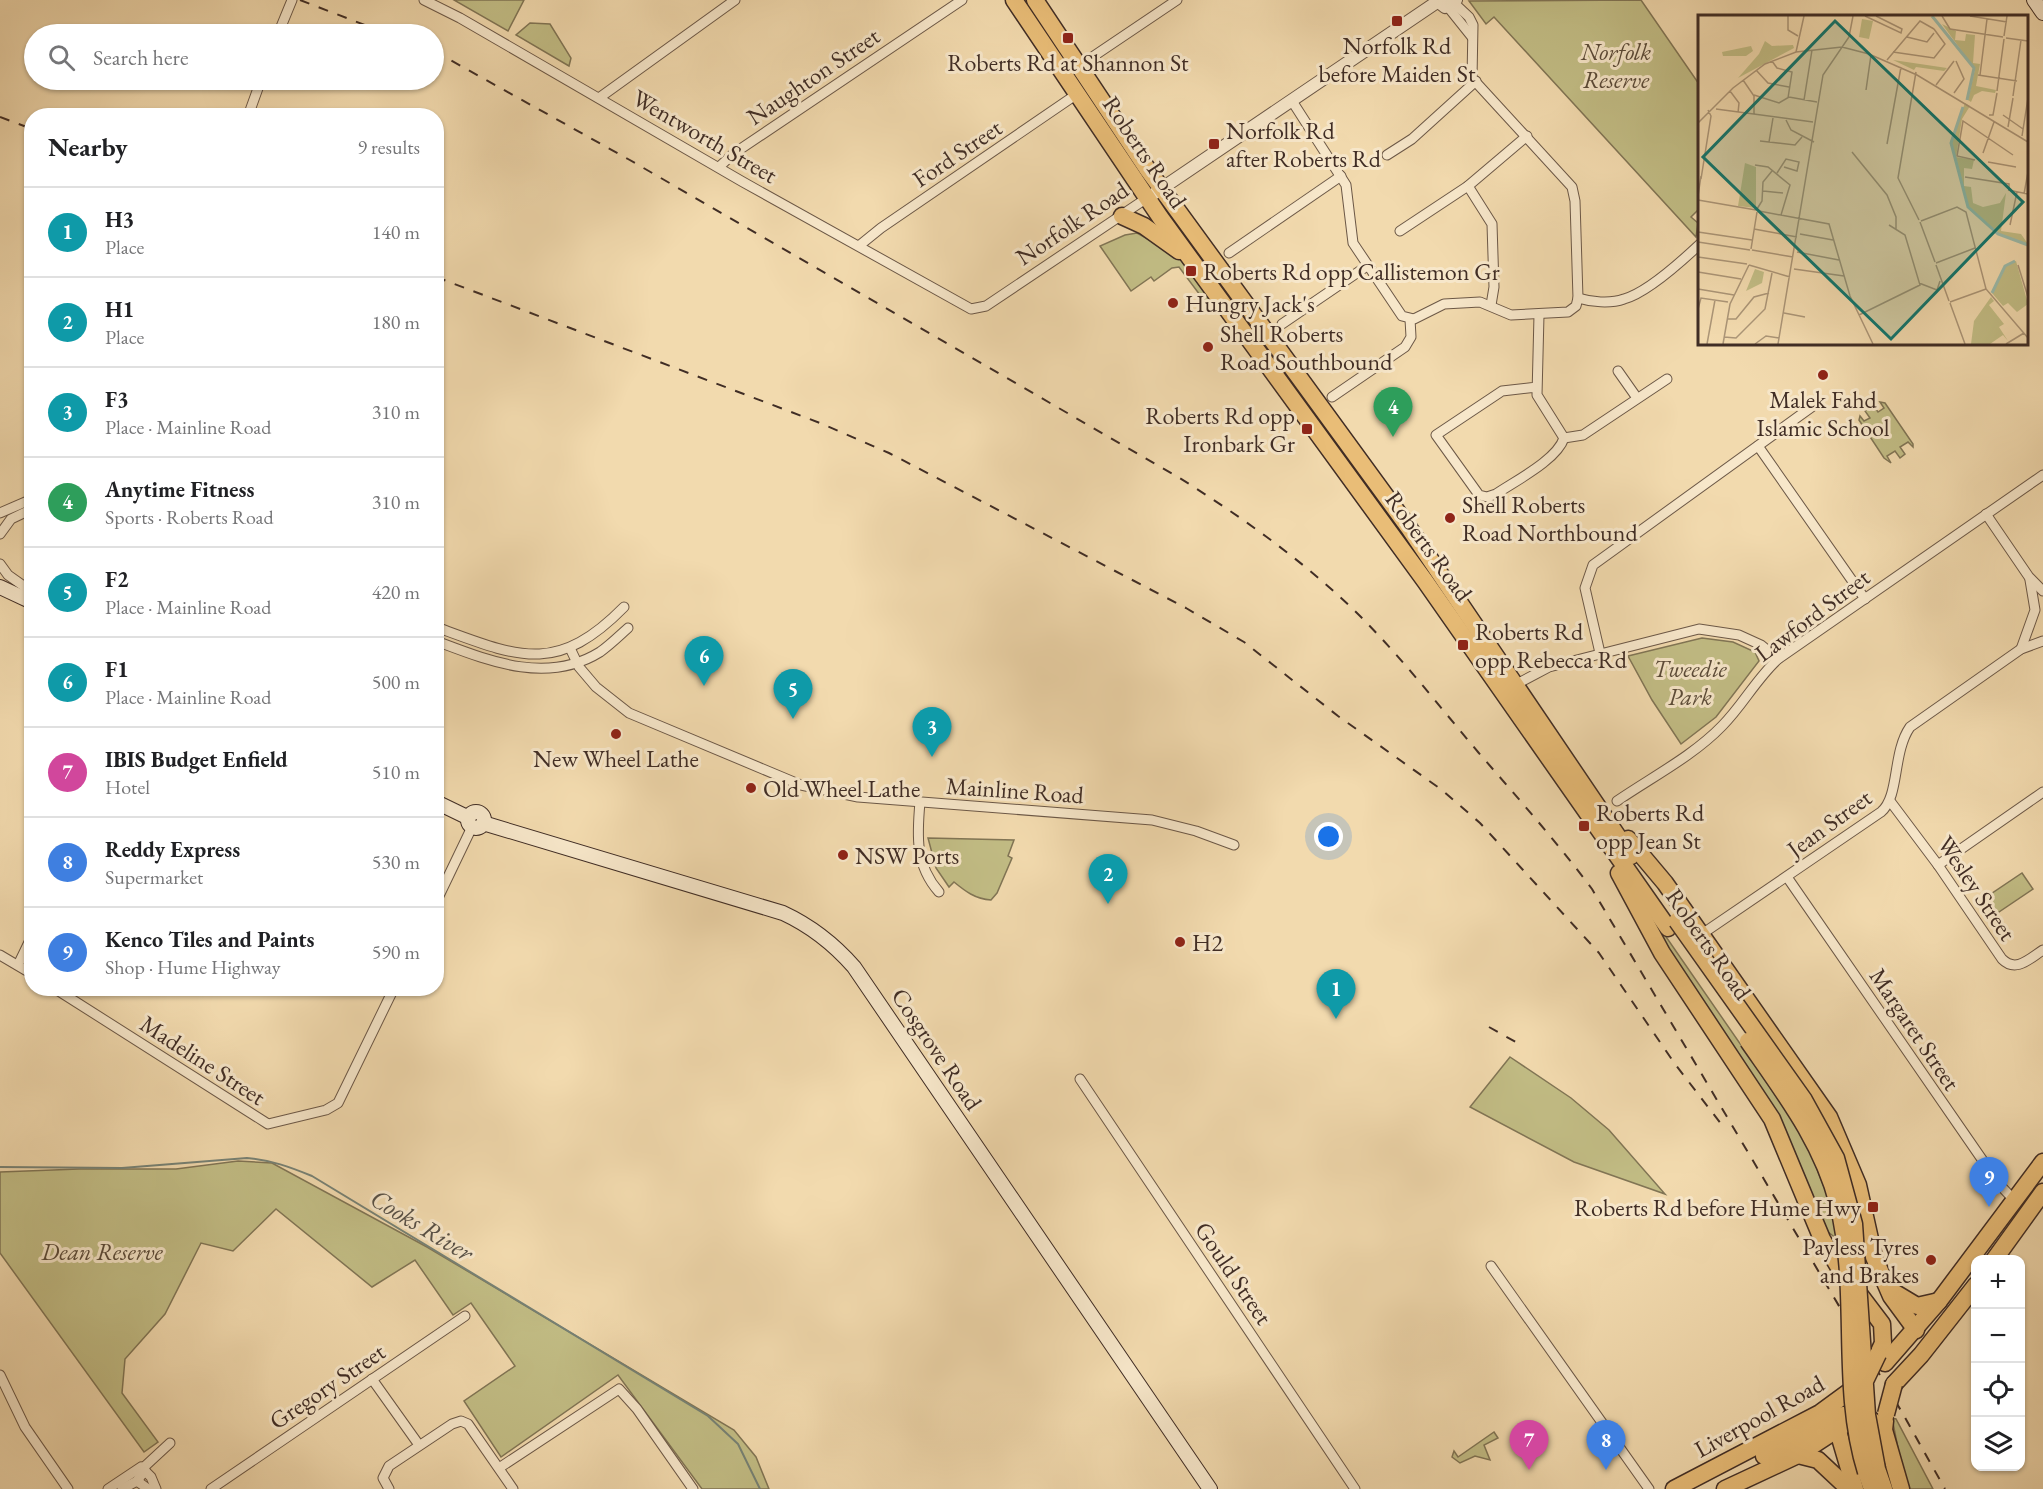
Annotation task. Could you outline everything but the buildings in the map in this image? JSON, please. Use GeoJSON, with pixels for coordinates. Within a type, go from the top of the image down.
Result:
{"type":"FeatureCollection","features":[{"type":"Feature","properties":{"kind":"highway","name":"Roberts Road"},"geometry":{"type":"LineString","coordinates":[[1014,0],[1190,259],[1509,689]]}},
{"type":"Feature","properties":{"kind":"highway","name":"Roberts Road"},"geometry":{"type":"LineString","coordinates":[[1035,0],[1162,188],[1395,509],[1509,689],[1673,924],[1801,1117],[1823,1160],[1833,1187],[1845,1251],[1854,1412],[1865,1476]]}},
{"type":"Feature","properties":{"kind":"highway"},"geometry":{"type":"LineString","coordinates":[[1122,216],[1144,226],[1190,259]]}},
{"type":"Feature","properties":{"kind":"highway"},"geometry":{"type":"LineString","coordinates":[[1596,816],[1648,861],[1702,934],[1829,1117],[1856,1178],[1874,1257],[1887,1287],[1916,1330]]}},
{"type":"Feature","properties":{"kind":"highway"},"geometry":{"type":"LineString","coordinates":[[1596,816],[1662,953],[1772,1119],[1814,1222],[1838,1266],[1877,1313],[1884,1330],[1881,1359]]}},
{"type":"Feature","properties":{"kind":"highway"},"geometry":{"type":"LineString","coordinates":[[1881,1359],[1916,1330],[2043,1162]]}},
{"type":"Feature","properties":{"kind":"highway"},"geometry":{"type":"LineString","coordinates":[[1998,1255],[2043,1192]]}},
{"type":"Feature","properties":{"kind":"highway"},"geometry":{"type":"LineString","coordinates":[[1814,1222],[1838,1247],[1849,1250],[1862,1243],[1867,1228]]}},
{"type":"Feature","properties":{"kind":"highway"},"geometry":{"type":"LineString","coordinates":[[1887,1287],[1917,1306],[1939,1301]]}},
{"type":"Feature","properties":{"kind":"highway"},"geometry":{"type":"LineString","coordinates":[[1872,1489],[1835,1417],[1866,1409],[1894,1384],[1971,1291]]}},
{"type":"Feature","properties":{"kind":"highway"},"geometry":{"type":"LineString","coordinates":[[1877,1313],[1916,1330],[1932,1341]]}},
{"type":"Feature","properties":{"kind":"highway","name":"Liverpool Road"},"geometry":{"type":"LineString","coordinates":[[1725,1489],[1798,1455],[1835,1417],[1881,1359]]}},
{"type":"Feature","properties":{"kind":"highway"},"geometry":{"type":"LineString","coordinates":[[1865,1476],[1885,1422],[1894,1384]]}},
{"type":"Feature","properties":{"kind":"highway"},"geometry":{"type":"LineString","coordinates":[[1866,1409],[1871,1419],[1885,1422]]}},
{"type":"Feature","properties":{"kind":"highway","name":"Liverpool Road"},"geometry":{"type":"LineString","coordinates":[[1674,1489],[1725,1463],[1835,1417]]}},
{"type":"Feature","properties":{"kind":"highway"},"geometry":{"type":"LineString","coordinates":[[1798,1455],[1901,1489]]}},
{"type":"Feature","properties":{"kind":"highway"},"geometry":{"type":"LineString","coordinates":[[1865,1476],[1884,1489]]}},
{"type":"Feature","properties":{"kind":"main road"},"geometry":{"type":"LineString","coordinates":[[2034,0],[2043,13]]}},
{"type":"Feature","properties":{"kind":"main road"},"geometry":{"type":"LineString","coordinates":[[0,587],[24,598]]}},
{"type":"Feature","properties":{"kind":"main road","name":"Cosgrove Road"},"geometry":{"type":"LineString","coordinates":[[444,806],[474,823],[783,913],[813,928],[832,944],[854,967],[1210,1489]]}},
{"type":"Feature","properties":{"kind":"street"},"geometry":{"type":"LineString","coordinates":[[283,24],[292,0]]}},
{"type":"Feature","properties":{"kind":"street","name":"Wentworth Street"},"geometry":{"type":"LineString","coordinates":[[424,0],[460,18],[966,307]]}},
{"type":"Feature","properties":{"kind":"street"},"geometry":{"type":"LineString","coordinates":[[599,98],[735,0]]}},
{"type":"Feature","properties":{"kind":"street","name":"Naughton Street"},"geometry":{"type":"LineString","coordinates":[[718,167],[733,154],[962,0]]}},
{"type":"Feature","properties":{"kind":"street"},"geometry":{"type":"LineString","coordinates":[[1079,66],[1177,0]]}},
{"type":"Feature","properties":{"kind":"street"},"geometry":{"type":"LineString","coordinates":[[1292,101],[1341,176],[1349,194],[1353,243],[1399,312],[1410,319],[1421,317],[1444,304],[1480,302],[1491,304],[1506,314],[1539,315],[1568,312],[1576,306],[1578,298],[1574,191],[1470,73],[1472,21],[1446,2]]}},
{"type":"Feature","properties":{"kind":"street","name":"Norfolk Road"},"geometry":{"type":"LineString","coordinates":[[966,307],[975,309],[986,306],[1292,101],[1446,2]]}},
{"type":"Feature","properties":{"kind":"street"},"geometry":{"type":"LineString","coordinates":[[1387,155],[1412,139],[1476,81]]}},
{"type":"Feature","properties":{"kind":"street"},"geometry":{"type":"LineString","coordinates":[[251,108],[257,90]]}},
{"type":"Feature","properties":{"kind":"street","name":"Ford Street"},"geometry":{"type":"LineString","coordinates":[[860,245],[881,228],[1077,94]]}},
{"type":"Feature","properties":{"kind":"street"},"geometry":{"type":"LineString","coordinates":[[1400,231],[1468,186],[1527,136]]}},
{"type":"Feature","properties":{"kind":"street"},"geometry":{"type":"LineString","coordinates":[[1229,253],[1341,176]]}},
{"type":"Feature","properties":{"kind":"street"},"geometry":{"type":"LineString","coordinates":[[1468,186],[1492,224],[1494,287],[1491,304]]}},
{"type":"Feature","properties":{"kind":"street"},"geometry":{"type":"LineString","coordinates":[[1578,298],[1595,301],[1626,299],[1679,264],[1698,246]]}},
{"type":"Feature","properties":{"kind":"street"},"geometry":{"type":"LineString","coordinates":[[1282,324],[1367,266]]}},
{"type":"Feature","properties":{"kind":"street"},"geometry":{"type":"LineString","coordinates":[[1539,315],[1537,387],[1540,404],[1564,438]]}},
{"type":"Feature","properties":{"kind":"street"},"geometry":{"type":"LineString","coordinates":[[1332,396],[1405,348],[1410,337],[1410,319]]}},
{"type":"Feature","properties":{"kind":"street"},"geometry":{"type":"LineString","coordinates":[[1618,370],[1637,398]]}},
{"type":"Feature","properties":{"kind":"street"},"geometry":{"type":"LineString","coordinates":[[1537,387],[1502,390],[1436,435],[1476,493],[1487,497],[1496,494],[1553,455],[1564,438],[1583,435],[1667,379]]}},
{"type":"Feature","properties":{"kind":"street"},"geometry":{"type":"LineString","coordinates":[[1600,653],[1585,588],[1593,565],[1813,406]]}},
{"type":"Feature","properties":{"kind":"street"},"geometry":{"type":"LineString","coordinates":[[1758,446],[1865,599]]}},
{"type":"Feature","properties":{"kind":"street","name":"Lawford Street"},"geometry":{"type":"LineString","coordinates":[[1617,801],[1714,734],[1736,711],[1759,678],[1778,659],[2043,475]]}},
{"type":"Feature","properties":{"kind":"street"},"geometry":{"type":"LineString","coordinates":[[0,513],[24,502]]}},
{"type":"Feature","properties":{"kind":"street"},"geometry":{"type":"LineString","coordinates":[[0,534],[11,519],[24,513]]}},
{"type":"Feature","properties":{"kind":"street"},"geometry":{"type":"LineString","coordinates":[[1986,514],[2029,577],[2043,591]]}},
{"type":"Feature","properties":{"kind":"street"},"geometry":{"type":"LineString","coordinates":[[0,564],[8,575],[24,586]]}},
{"type":"Feature","properties":{"kind":"street"},"geometry":{"type":"LineString","coordinates":[[2021,649],[2035,610],[2029,577]]}},
{"type":"Feature","properties":{"kind":"street"},"geometry":{"type":"LineString","coordinates":[[444,630],[512,653],[552,653],[588,640],[624,607]]}},
{"type":"Feature","properties":{"kind":"street"},"geometry":{"type":"LineString","coordinates":[[444,644],[486,660],[526,669],[554,668],[599,652],[628,628]]}},
{"type":"Feature","properties":{"kind":"street"},"geometry":{"type":"LineString","coordinates":[[1509,689],[1549,667],[1682,632],[1706,629],[1747,638],[1768,650],[1778,659]]}},
{"type":"Feature","properties":{"kind":"street","name":"Jean Street"},"geometry":{"type":"LineString","coordinates":[[1702,934],[1881,812],[1890,801],[1900,744],[1910,727],[2021,649],[2043,640]]}},
{"type":"Feature","properties":{"kind":"street","name":"Mainline Road"},"geometry":{"type":"LineString","coordinates":[[570,648],[575,661],[596,687],[629,713],[764,772],[801,785],[844,795],[1152,820],[1196,831],[1234,845]]}},
{"type":"Feature","properties":{"kind":"street"},"geometry":{"type":"LineString","coordinates":[[1938,865],[2043,792]]}},
{"type":"Feature","properties":{"kind":"street","name":"Wesley Street"},"geometry":{"type":"LineString","coordinates":[[1890,801],[2006,963],[2018,966],[2043,950]]}},
{"type":"Feature","properties":{"kind":"street"},"geometry":{"type":"LineString","coordinates":[[920,802],[919,853],[927,875],[939,892]]}},
{"type":"Feature","properties":{"kind":"street"},"geometry":{"type":"LineString","coordinates":[[444,885],[474,823]]}},
{"type":"Feature","properties":{"kind":"street","name":"Margaret Street"},"geometry":{"type":"LineString","coordinates":[[1787,877],[1999,1184],[2014,1200]]}},
{"type":"Feature","properties":{"kind":"street"},"geometry":{"type":"LineString","coordinates":[[18,965],[24,953]]}},
{"type":"Feature","properties":{"kind":"street"},"geometry":{"type":"LineString","coordinates":[[0,955],[24,969]]}},
{"type":"Feature","properties":{"kind":"street","name":"Madeline Street"},"geometry":{"type":"LineString","coordinates":[[67,996],[268,1124],[326,1110],[338,1103],[390,996]]}},
{"type":"Feature","properties":{"kind":"street","name":"Gould Street"},"geometry":{"type":"LineString","coordinates":[[1080,1079],[1355,1489]]}},
{"type":"Feature","properties":{"kind":"street"},"geometry":{"type":"LineString","coordinates":[[1491,1266],[1649,1489]]}},
{"type":"Feature","properties":{"kind":"street","name":"Gregory Street"},"geometry":{"type":"LineString","coordinates":[[211,1489],[465,1316]]}},
{"type":"Feature","properties":{"kind":"street"},"geometry":{"type":"LineString","coordinates":[[0,1376],[25,1427],[68,1489]]}},
{"type":"Feature","properties":{"kind":"street"},"geometry":{"type":"LineString","coordinates":[[372,1379],[419,1445]]}},
{"type":"Feature","properties":{"kind":"street"},"geometry":{"type":"LineString","coordinates":[[499,1468],[619,1389],[637,1409],[693,1489]]}},
{"type":"Feature","properties":{"kind":"street"},"geometry":{"type":"LineString","coordinates":[[389,1489],[383,1478],[385,1470],[452,1424],[465,1422],[513,1489]]}},
{"type":"Feature","properties":{"kind":"street"},"geometry":{"type":"LineString","coordinates":[[108,1489],[143,1468],[170,1443]]}},
{"type":"Feature","properties":{"kind":"street"},"geometry":{"type":"LineString","coordinates":[[123,1489],[137,1481],[143,1468]]}},
{"type":"Feature","properties":{"kind":"street"},"geometry":{"type":"LineString","coordinates":[[143,1468],[155,1482],[156,1489]]}},
{"type":"Feature","properties":{"kind":"street"},"geometry":{"type":"LineString","coordinates":[[137,1481],[148,1489]]}},
{"type":"Feature","properties":{"kind":"green space"},"geometry":{"type":"Polygon","coordinates":[[[454,0],[524,0],[508,31],[454,0]]]}},
{"type":"Feature","properties":{"kind":"green space","name":"Norfolk Reserve"},"geometry":{"type":"Polygon","coordinates":[[[1641,0],[1698,83],[1698,210],[1691,217],[1698,223],[1696,237],[1494,17],[1486,24],[1469,1],[1641,0]]]}},
{"type":"Feature","properties":{"kind":"green space"},"geometry":{"type":"Polygon","coordinates":[[[530,23],[550,24],[571,58],[569,66],[516,35],[530,23]]]}},
{"type":"Feature","properties":{"kind":"green space"},"geometry":{"type":"Polygon","coordinates":[[[1137,233],[1179,256],[1211,297],[1206,303],[1179,267],[1172,268],[1154,281],[1151,277],[1131,291],[1100,246],[1125,235],[1137,233]]]}},
{"type":"Feature","properties":{"kind":"green space"},"geometry":{"type":"Polygon","coordinates":[[[1251,323],[1405,535],[1453,609],[1248,326],[1251,323]]]}},
{"type":"Feature","properties":{"kind":"green space"},"geometry":{"type":"Polygon","coordinates":[[[1880,402],[1885,403],[1913,444],[1913,447],[1908,442],[1900,447],[1905,454],[1900,458],[1895,451],[1887,456],[1891,463],[1884,458],[1859,420],[1860,416],[1864,421],[1870,418],[1865,411],[1873,405],[1878,412],[1884,408],[1880,402]]]}},
{"type":"Feature","properties":{"kind":"green space","name":"Tweedie Park"},"geometry":{"type":"Polygon","coordinates":[[[1702,638],[1733,642],[1755,652],[1759,661],[1716,717],[1681,744],[1652,700],[1628,656],[1702,638]]]}},
{"type":"Feature","properties":{"kind":"green space"},"geometry":{"type":"Polygon","coordinates":[[[928,838],[1014,840],[1008,856],[1012,858],[997,893],[991,900],[975,896],[954,882],[949,887],[936,868],[928,838]]]}},
{"type":"Feature","properties":{"kind":"green space"},"geometry":{"type":"Polygon","coordinates":[[[2022,873],[2033,889],[1990,918],[1979,902],[2022,873]]]}},
{"type":"Feature","properties":{"kind":"green space"},"geometry":{"type":"Polygon","coordinates":[[[1635,892],[1804,1136],[1830,1202],[1837,1239],[1823,1228],[1814,1206],[1635,892]]]}},
{"type":"Feature","properties":{"kind":"green space"},"geometry":{"type":"Polygon","coordinates":[[[1510,1057],[1571,1098],[1609,1130],[1665,1194],[1574,1162],[1470,1107],[1510,1057]]]}},
{"type":"Feature","properties":{"kind":"green space","name":"Dean Reserve"},"geometry":{"type":"Polygon","coordinates":[[[238,1161],[272,1163],[427,1247],[734,1430],[756,1457],[769,1489],[702,1489],[618,1375],[501,1457],[464,1401],[515,1366],[471,1303],[453,1315],[415,1260],[372,1287],[276,1209],[233,1251],[201,1243],[165,1314],[125,1359],[122,1393],[158,1442],[144,1452],[0,1253],[0,1172],[176,1169],[238,1161]]]}},
{"type":"Feature","properties":{"kind":"green space"},"geometry":{"type":"Polygon","coordinates":[[[1892,1418],[1896,1419],[1933,1489],[1910,1489],[1902,1468],[1892,1418]]]}},
{"type":"Feature","properties":{"kind":"green space"},"geometry":{"type":"Polygon","coordinates":[[[1494,1432],[1498,1438],[1484,1445],[1490,1460],[1475,1456],[1460,1463],[1452,1457],[1454,1451],[1458,1457],[1494,1432]]]}},
{"type":"Feature","properties":{"kind":"waterway","name":"Cooks River"},"geometry":{"type":"LineString","coordinates":[[0,1167],[122,1168],[247,1158],[280,1164],[312,1176],[708,1416],[738,1444],[760,1489]]}},
{"type":"Feature","properties":{"kind":"railway"},"geometry":{"type":"LineString","coordinates":[[300,0],[362,24]]}},
{"type":"Feature","properties":{"kind":"railway"},"geometry":{"type":"LineString","coordinates":[[444,57],[628,159],[1178,477],[1272,541],[1359,615],[1420,682],[1592,889],[1903,1414],[1945,1489]]}},
{"type":"Feature","properties":{"kind":"railway"},"geometry":{"type":"LineString","coordinates":[[0,117],[24,126]]}},
{"type":"Feature","properties":{"kind":"railway"},"geometry":{"type":"LineString","coordinates":[[444,280],[820,423],[889,453],[1186,608],[1244,642],[1338,716],[1442,790],[1480,823],[1599,953],[1675,1064],[1725,1129]]}},
{"type":"Feature","properties":{"kind":"railway"},"geometry":{"type":"LineString","coordinates":[[1489,1027],[1521,1045]]}},
{"type":"Feature","properties":{"kind":"place","name":"Norfolk Rd before Maiden St"},"geometry":{"type":"Point","coordinates":[1397,21]}},
{"type":"Feature","properties":{"kind":"place","name":"Roberts Rd at Shannon St"},"geometry":{"type":"Point","coordinates":[1068,38]}},
{"type":"Feature","properties":{"kind":"place","name":"Norfolk Rd after Roberts Rd"},"geometry":{"type":"Point","coordinates":[1214,144]}},
{"type":"Feature","properties":{"kind":"place","name":"Roberts Rd opp Callistemon Gr"},"geometry":{"type":"Point","coordinates":[1191,271]}},
{"type":"Feature","properties":{"kind":"place","name":"Hungry Jack's"},"geometry":{"type":"Point","coordinates":[1173,303]}},
{"type":"Feature","properties":{"kind":"place","name":"Shell Roberts Road Southbound"},"geometry":{"type":"Point","coordinates":[1208,347]}},
{"type":"Feature","properties":{"kind":"place","name":"Malek Fahd Islamic School"},"geometry":{"type":"Point","coordinates":[1823,375]}},
{"type":"Feature","properties":{"kind":"place","name":"Roberts Rd opp Ironbark Gr"},"geometry":{"type":"Point","coordinates":[1307,429]}},
{"type":"Feature","properties":{"kind":"place","name":"Anytime Fitness"},"geometry":{"type":"Point","coordinates":[1393,437]}},
{"type":"Feature","properties":{"kind":"place","name":"Shell Roberts Road Northbound"},"geometry":{"type":"Point","coordinates":[1450,518]}},
{"type":"Feature","properties":{"kind":"place","name":"Roberts Rd opp Rebecca Rd"},"geometry":{"type":"Point","coordinates":[1463,645]}},
{"type":"Feature","properties":{"kind":"place","name":"F1"},"geometry":{"type":"Point","coordinates":[704,686]}},
{"type":"Feature","properties":{"kind":"place","name":"F2"},"geometry":{"type":"Point","coordinates":[793,719]}},
{"type":"Feature","properties":{"kind":"place","name":"New Wheel Lathe"},"geometry":{"type":"Point","coordinates":[616,734]}},
{"type":"Feature","properties":{"kind":"place","name":"F3"},"geometry":{"type":"Point","coordinates":[932,757]}},
{"type":"Feature","properties":{"kind":"place","name":"Old Wheel Lathe"},"geometry":{"type":"Point","coordinates":[751,788]}},
{"type":"Feature","properties":{"kind":"place","name":"Roberts Rd opp Jean St"},"geometry":{"type":"Point","coordinates":[1584,826]}},
{"type":"Feature","properties":{"kind":"place","name":"NSW Ports"},"geometry":{"type":"Point","coordinates":[843,855]}},
{"type":"Feature","properties":{"kind":"place","name":"H1"},"geometry":{"type":"Point","coordinates":[1108,904]}},
{"type":"Feature","properties":{"kind":"place","name":"H2"},"geometry":{"type":"Point","coordinates":[1180,942]}},
{"type":"Feature","properties":{"kind":"place","name":"H3"},"geometry":{"type":"Point","coordinates":[1336,1019]}},
{"type":"Feature","properties":{"kind":"place","name":"Roberts Rd before Hume Hwy"},"geometry":{"type":"Point","coordinates":[1873,1207]}},
{"type":"Feature","properties":{"kind":"place","name":"Kenco Tiles and Paints"},"geometry":{"type":"Point","coordinates":[1989,1207]}},
{"type":"Feature","properties":{"kind":"place","name":"Payless Tyres and Brakes"},"geometry":{"type":"Point","coordinates":[1931,1260]}},
{"type":"Feature","properties":{"kind":"place","name":"IBIS Budget Enfield"},"geometry":{"type":"Point","coordinates":[1529,1470]}},
{"type":"Feature","properties":{"kind":"place","name":"Reddy Express"},"geometry":{"type":"Point","coordinates":[1606,1470]}}]}
